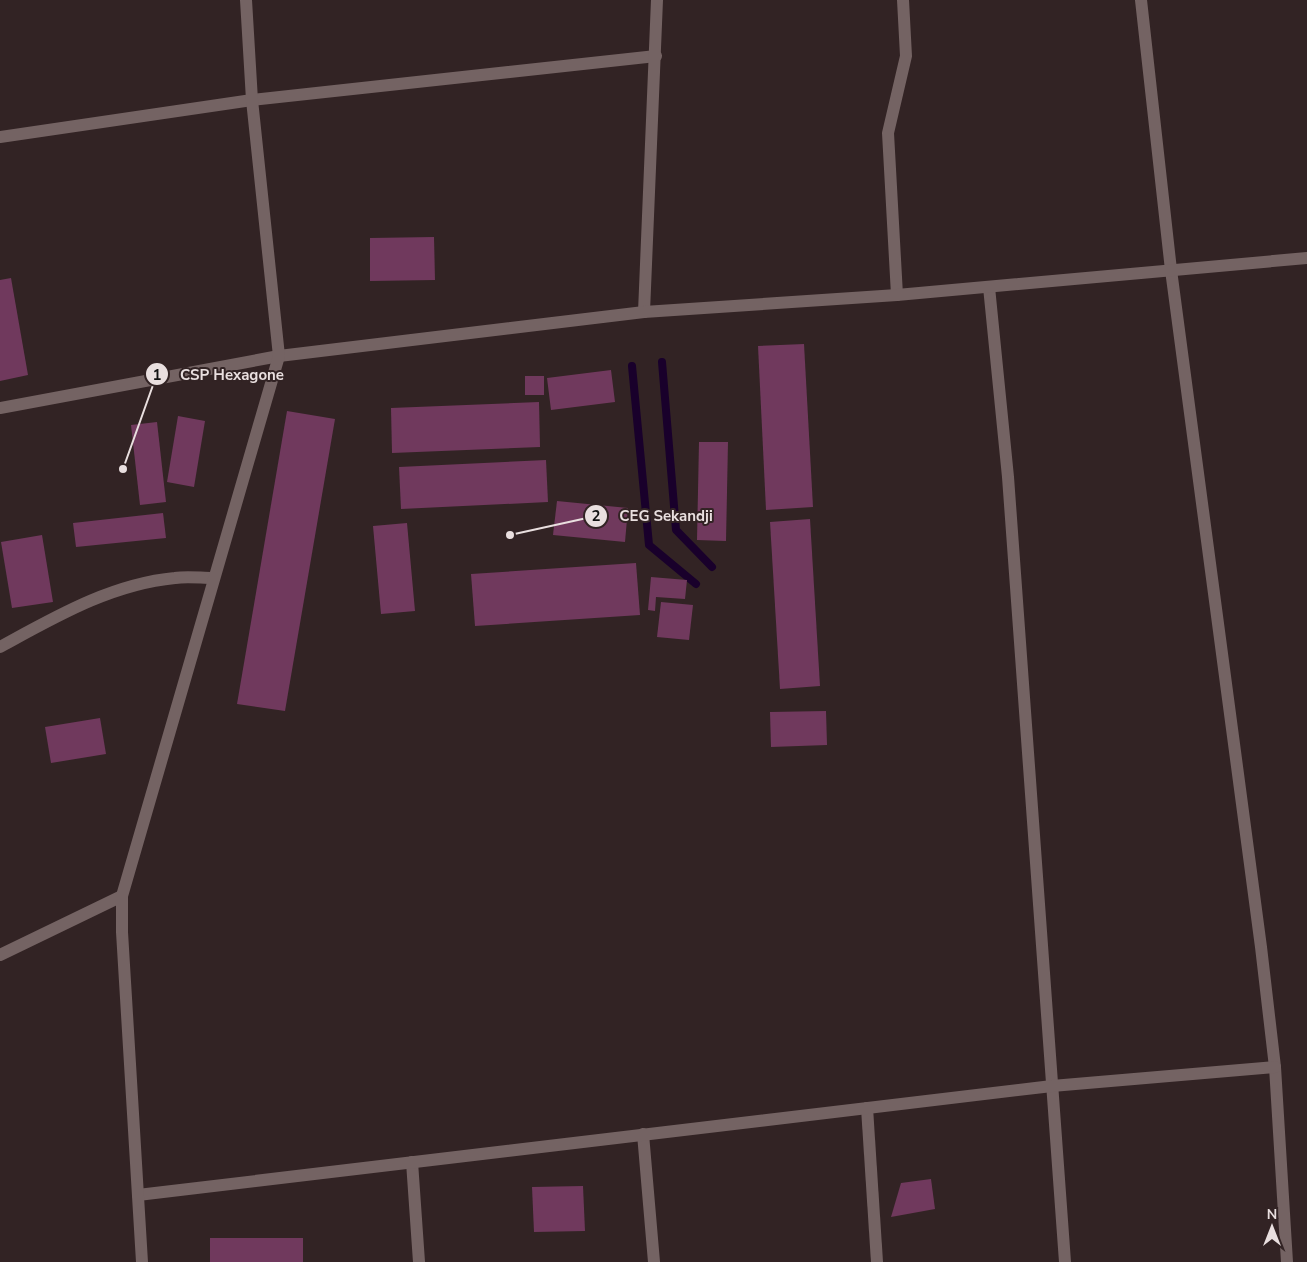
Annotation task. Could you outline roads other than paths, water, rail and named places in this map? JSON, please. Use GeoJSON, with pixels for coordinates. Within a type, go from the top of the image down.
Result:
{"type":"FeatureCollection","features":[{"type":"Feature","properties":{"kind":"street"},"geometry":{"type":"LineString","coordinates":[[142,1262],[122,942],[122,896],[279,356],[252,100],[246,0]]}},
{"type":"Feature","properties":{"kind":"street"},"geometry":{"type":"LineString","coordinates":[[644,312],[657,0]]}},
{"type":"Feature","properties":{"kind":"street"},"geometry":{"type":"LineString","coordinates":[[897,295],[888,133],[906,56],[903,0]]}},
{"type":"Feature","properties":{"kind":"street"},"geometry":{"type":"LineString","coordinates":[[1141,0],[1170,270],[1261,947],[1275,1067],[1287,1262]]}},
{"type":"Feature","properties":{"kind":"street"},"geometry":{"type":"LineString","coordinates":[[0,137],[252,100],[656,56]]}},
{"type":"Feature","properties":{"kind":"street"},"geometry":{"type":"LineString","coordinates":[[0,408],[279,356],[644,312],[897,295],[1307,258]]}},
{"type":"Feature","properties":{"kind":"street"},"geometry":{"type":"LineString","coordinates":[[988,287],[1008,477],[1065,1262]]}},
{"type":"Feature","properties":{"kind":"street"},"geometry":{"type":"LineString","coordinates":[[0,647],[84,602],[126,588],[175,578],[213,578]]}},
{"type":"Feature","properties":{"kind":"street"},"geometry":{"type":"LineString","coordinates":[[0,955],[122,896]]}},
{"type":"Feature","properties":{"kind":"street"},"geometry":{"type":"LineString","coordinates":[[138,1194],[1052,1086],[1275,1067]]}},
{"type":"Feature","properties":{"kind":"street"},"geometry":{"type":"LineString","coordinates":[[867,1108],[877,1262]]}},
{"type":"Feature","properties":{"kind":"street"},"geometry":{"type":"LineString","coordinates":[[643,1134],[654,1262]]}},
{"type":"Feature","properties":{"kind":"street"},"geometry":{"type":"LineString","coordinates":[[412,1162],[419,1262]]}},
{"type":"Feature","properties":{"kind":"waterway"},"geometry":{"type":"LineString","coordinates":[[662,362],[676,530],[712,567]]}},
{"type":"Feature","properties":{"kind":"waterway"},"geometry":{"type":"LineString","coordinates":[[632,366],[649,545],[696,584]]}},
{"type":"Feature","properties":{"kind":"place","name":"CSP Hexagone"},"geometry":{"type":"Point","coordinates":[123,469]}},
{"type":"Feature","properties":{"kind":"place","name":"CEG Sekandji"},"geometry":{"type":"Point","coordinates":[510,535]}}]}
